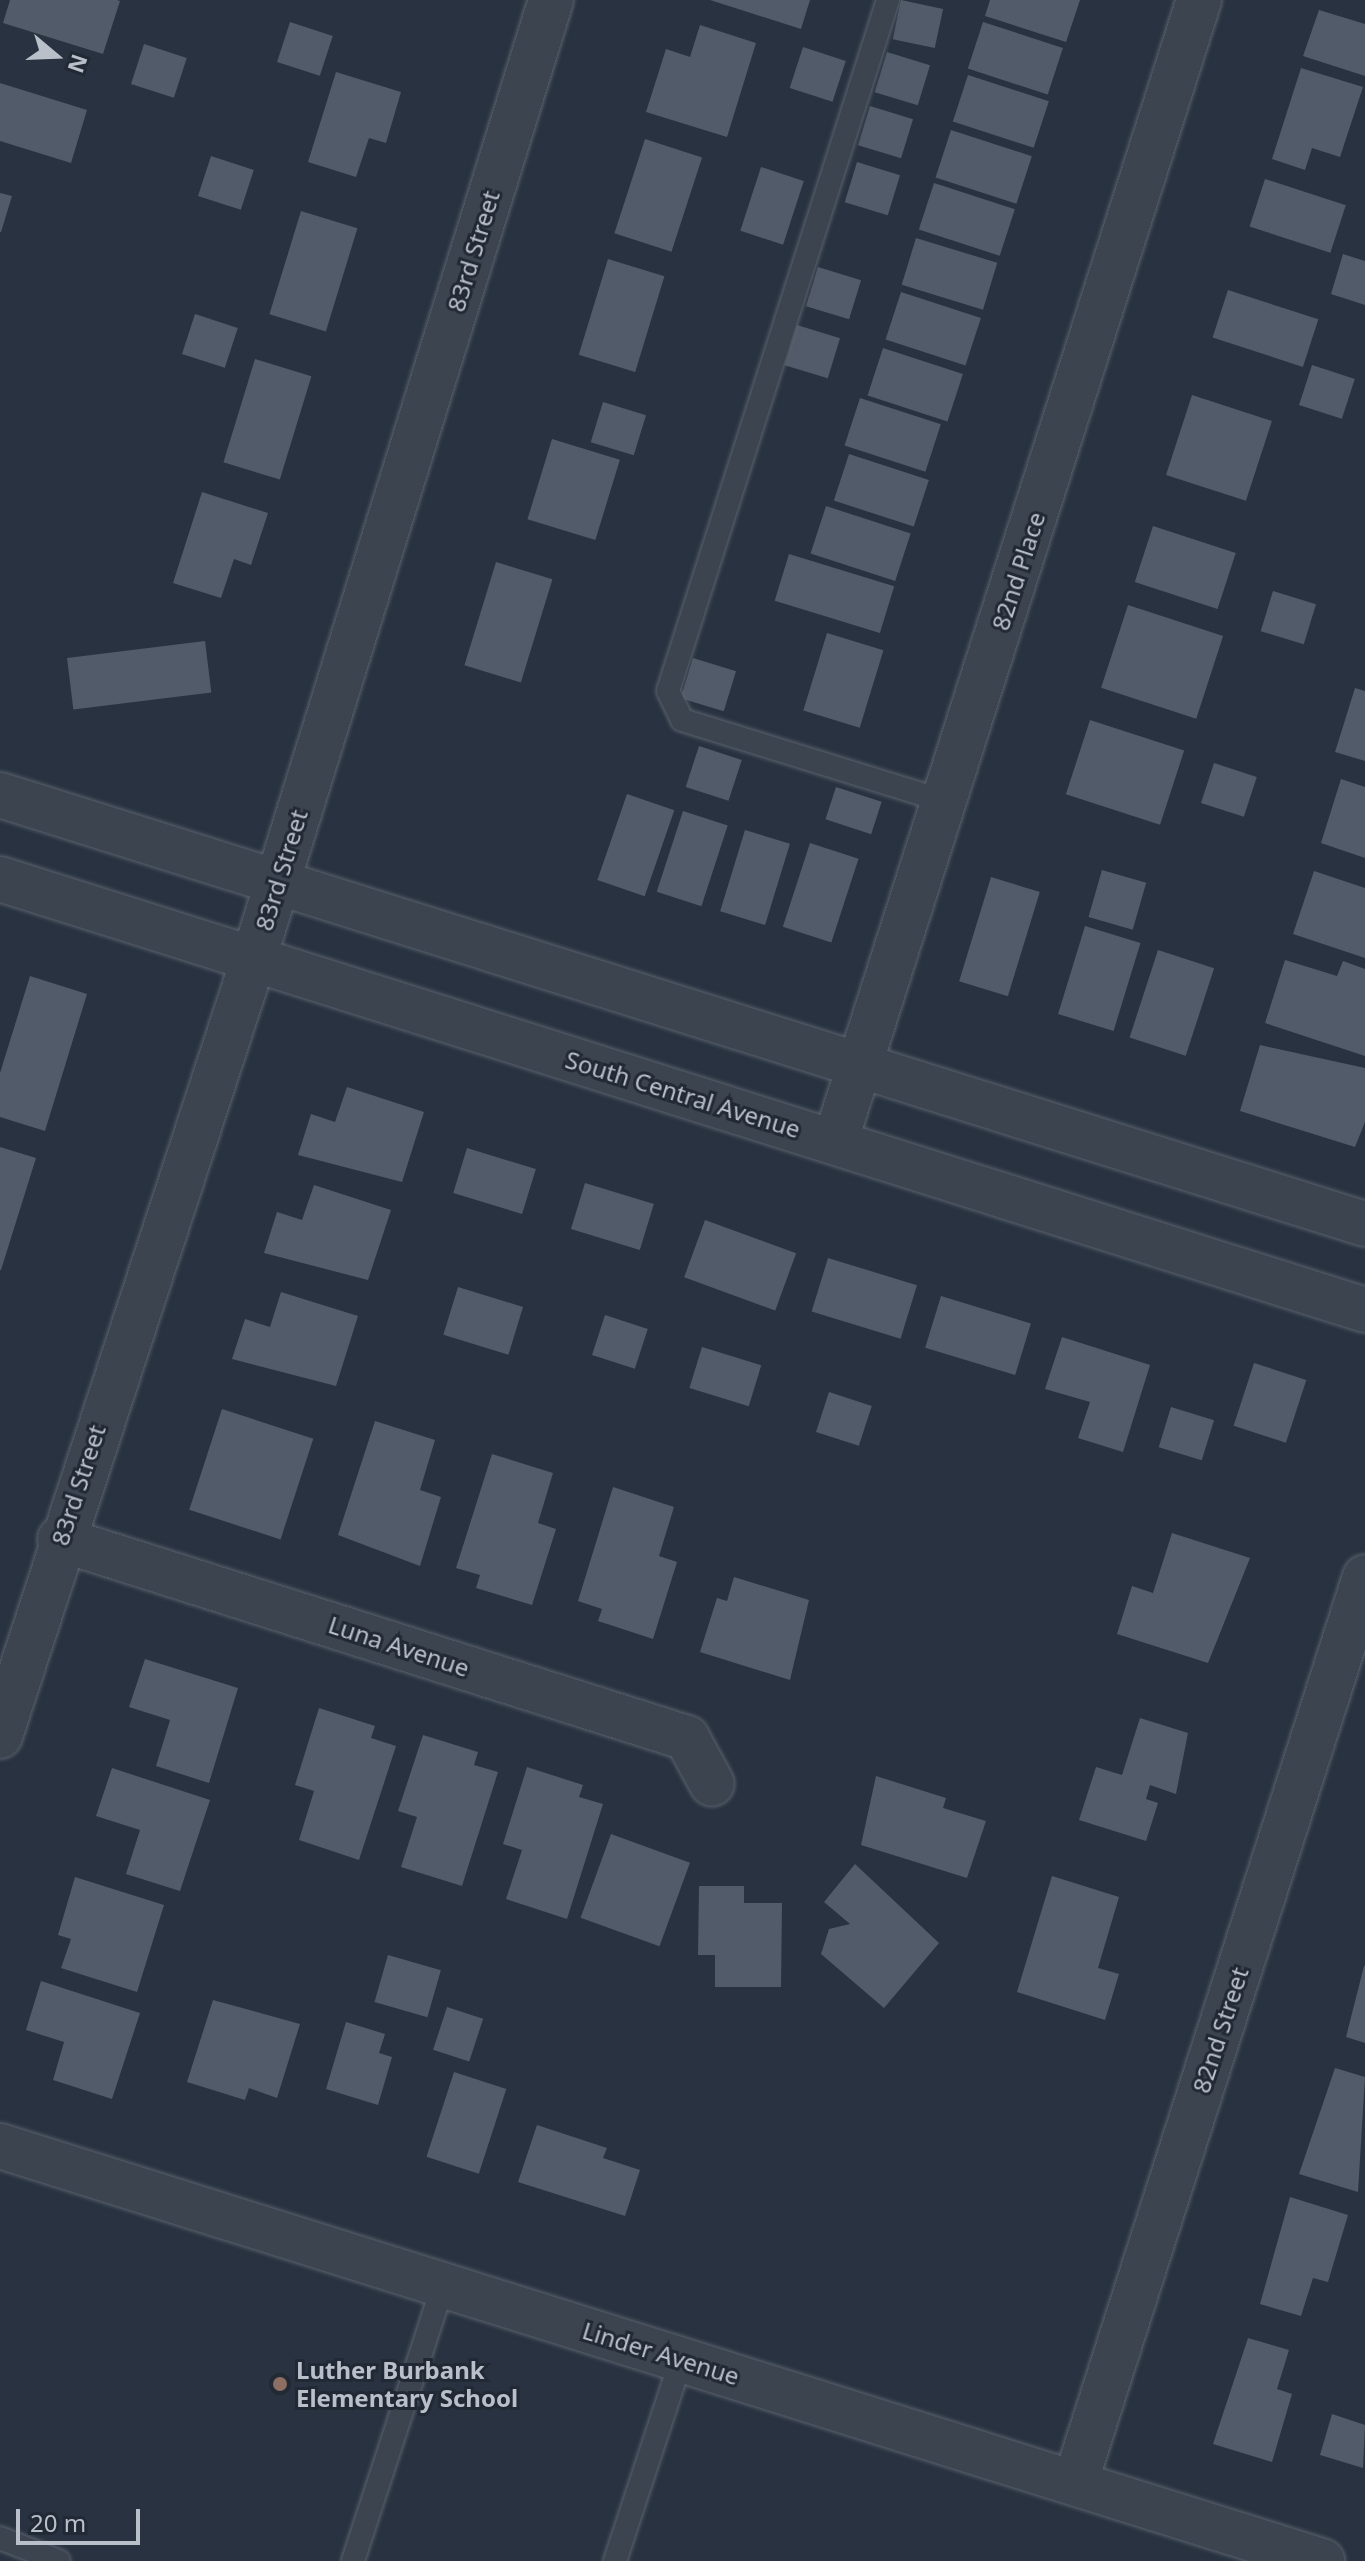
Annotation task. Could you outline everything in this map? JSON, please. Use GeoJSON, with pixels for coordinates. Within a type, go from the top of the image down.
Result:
{"type":"FeatureCollection","features":[{"type":"Feature","properties":{"kind":"street","name":"83rd Street"},"geometry":{"type":"LineString","coordinates":[[0,1736],[60,1539],[253,961],[551,0]]}},
{"type":"Feature","properties":{"kind":"street","name":"82nd Place"},"geometry":{"type":"LineString","coordinates":[[835,1142],[1199,0]]}},
{"type":"Feature","properties":{"kind":"street"},"geometry":{"type":"LineString","coordinates":[[0,795],[1365,1224]]}},
{"type":"Feature","properties":{"kind":"street","name":"South Central Avenue"},"geometry":{"type":"LineString","coordinates":[[0,879],[1365,1310]]}},
{"type":"Feature","properties":{"kind":"street","name":"Luna Avenue"},"geometry":{"type":"LineString","coordinates":[[60,1539],[687,1738],[712,1784]]}},
{"type":"Feature","properties":{"kind":"street","name":"82nd Street"},"geometry":{"type":"LineString","coordinates":[[1075,2483],[1365,1577]]}},
{"type":"Feature","properties":{"kind":"street","name":"Linder Avenue"},"geometry":{"type":"LineString","coordinates":[[0,2146],[1322,2561]]}},
{"type":"Feature","properties":{"kind":"lane"},"geometry":{"type":"LineString","coordinates":[[888,0],[668,691],[682,720],[944,801]]}},
{"type":"Feature","properties":{"kind":"lane"},"geometry":{"type":"LineString","coordinates":[[353,2561],[443,2285]]}},
{"type":"Feature","properties":{"kind":"lane"},"geometry":{"type":"LineString","coordinates":[[615,2561],[681,2360]]}},
{"type":"Feature","properties":{"kind":"lane"},"geometry":{"type":"LineString","coordinates":[[0,2538],[59,2561]]}},
{"type":"Feature","properties":{"kind":"building"},"geometry":{"type":"Polygon","coordinates":[[[10,0],[120,1],[103,54],[3,23],[10,0]]]}},
{"type":"Feature","properties":{"kind":"building"},"geometry":{"type":"Polygon","coordinates":[[[710,0],[810,0],[801,29],[710,0]]]}},
{"type":"Feature","properties":{"kind":"building"},"geometry":{"type":"Polygon","coordinates":[[[901,0],[943,9],[935,48],[893,39],[901,0]]]}},
{"type":"Feature","properties":{"kind":"building"},"geometry":{"type":"Polygon","coordinates":[[[990,0],[1080,0],[1066,42],[985,16],[990,0]]]}},
{"type":"Feature","properties":{"kind":"building"},"geometry":{"type":"Polygon","coordinates":[[[1319,10],[1365,24],[1365,76],[1303,56],[1319,10]]]}},
{"type":"Feature","properties":{"kind":"building"},"geometry":{"type":"Polygon","coordinates":[[[290,22],[333,36],[320,76],[277,62],[290,22]]]}},
{"type":"Feature","properties":{"kind":"building"},"geometry":{"type":"Polygon","coordinates":[[[983,22],[1063,48],[1048,95],[968,69],[983,22]]]}},
{"type":"Feature","properties":{"kind":"building"},"geometry":{"type":"Polygon","coordinates":[[[700,25],[756,43],[727,137],[646,112],[666,49],[690,57],[700,25]]]}},
{"type":"Feature","properties":{"kind":"building"},"geometry":{"type":"Polygon","coordinates":[[[144,44],[187,58],[174,98],[131,84],[144,44]]]}},
{"type":"Feature","properties":{"kind":"building"},"geometry":{"type":"Polygon","coordinates":[[[803,47],[846,61],[833,102],[790,88],[803,47]]]}},
{"type":"Feature","properties":{"kind":"building"},"geometry":{"type":"Polygon","coordinates":[[[887,52],[930,65],[918,105],[875,92],[887,52]]]}},
{"type":"Feature","properties":{"kind":"building"},"geometry":{"type":"Polygon","coordinates":[[[1301,68],[1363,87],[1340,157],[1312,148],[1305,170],[1272,159],[1301,68]]]}},
{"type":"Feature","properties":{"kind":"building"},"geometry":{"type":"Polygon","coordinates":[[[336,72],[401,92],[386,143],[369,138],[356,177],[308,162],[336,72]]]}},
{"type":"Feature","properties":{"kind":"building"},"geometry":{"type":"Polygon","coordinates":[[[968,75],[1049,101],[1034,148],[953,122],[968,75]]]}},
{"type":"Feature","properties":{"kind":"building"},"geometry":{"type":"Polygon","coordinates":[[[0,83],[87,110],[71,163],[0,141],[0,83]]]}},
{"type":"Feature","properties":{"kind":"building"},"geometry":{"type":"Polygon","coordinates":[[[870,106],[913,119],[901,158],[858,145],[870,106]]]}},
{"type":"Feature","properties":{"kind":"building"},"geometry":{"type":"Polygon","coordinates":[[[951,130],[1032,156],[1016,204],[936,178],[951,130]]]}},
{"type":"Feature","properties":{"kind":"building"},"geometry":{"type":"Polygon","coordinates":[[[645,139],[702,158],[671,252],[614,233],[645,139]]]}},
{"type":"Feature","properties":{"kind":"building"},"geometry":{"type":"Polygon","coordinates":[[[211,156],[254,170],[241,210],[198,196],[211,156]]]}},
{"type":"Feature","properties":{"kind":"building"},"geometry":{"type":"Polygon","coordinates":[[[857,162],[900,175],[888,215],[845,202],[857,162]]]}},
{"type":"Feature","properties":{"kind":"building"},"geometry":{"type":"Polygon","coordinates":[[[761,167],[804,181],[783,245],[740,231],[761,167]]]}},
{"type":"Feature","properties":{"kind":"building"},"geometry":{"type":"Polygon","coordinates":[[[1265,179],[1346,205],[1330,253],[1250,227],[1265,179]]]}},
{"type":"Feature","properties":{"kind":"building"},"geometry":{"type":"Polygon","coordinates":[[[934,183],[1015,209],[1000,256],[919,230],[934,183]]]}},
{"type":"Feature","properties":{"kind":"building"},"geometry":{"type":"Polygon","coordinates":[[[0,193],[12,196],[1,232],[0,232],[0,193]]]}},
{"type":"Feature","properties":{"kind":"building"},"geometry":{"type":"Polygon","coordinates":[[[301,211],[357,228],[326,332],[269,314],[301,211]]]}},
{"type":"Feature","properties":{"kind":"building"},"geometry":{"type":"Polygon","coordinates":[[[916,238],[997,263],[983,310],[902,285],[916,238]]]}},
{"type":"Feature","properties":{"kind":"building"},"geometry":{"type":"Polygon","coordinates":[[[1343,254],[1365,261],[1365,305],[1331,294],[1343,254]]]}},
{"type":"Feature","properties":{"kind":"building"},"geometry":{"type":"Polygon","coordinates":[[[608,259],[664,276],[635,372],[579,355],[608,259]]]}},
{"type":"Feature","properties":{"kind":"building"},"geometry":{"type":"Polygon","coordinates":[[[818,267],[861,280],[849,319],[806,306],[818,267]]]}},
{"type":"Feature","properties":{"kind":"building"},"geometry":{"type":"Polygon","coordinates":[[[1228,290],[1318,319],[1303,367],[1213,338],[1228,290]]]}},
{"type":"Feature","properties":{"kind":"building"},"geometry":{"type":"Polygon","coordinates":[[[901,292],[981,318],[965,366],[886,340],[901,292]]]}},
{"type":"Feature","properties":{"kind":"building"},"geometry":{"type":"Polygon","coordinates":[[[195,314],[238,328],[225,368],[182,354],[195,314]]]}},
{"type":"Feature","properties":{"kind":"building"},"geometry":{"type":"Polygon","coordinates":[[[797,325],[840,338],[828,378],[785,365],[797,325]]]}},
{"type":"Feature","properties":{"kind":"building"},"geometry":{"type":"Polygon","coordinates":[[[883,348],[963,374],[947,422],[868,396],[883,348]]]}},
{"type":"Feature","properties":{"kind":"building"},"geometry":{"type":"Polygon","coordinates":[[[255,359],[311,376],[280,480],[223,462],[255,359]]]}},
{"type":"Feature","properties":{"kind":"building"},"geometry":{"type":"Polygon","coordinates":[[[1312,365],[1355,379],[1342,419],[1299,405],[1312,365]]]}},
{"type":"Feature","properties":{"kind":"building"},"geometry":{"type":"Polygon","coordinates":[[[1192,395],[1272,421],[1246,501],[1166,475],[1192,395]]]}},
{"type":"Feature","properties":{"kind":"building"},"geometry":{"type":"Polygon","coordinates":[[[860,398],[941,424],[925,472],[845,446],[860,398]]]}},
{"type":"Feature","properties":{"kind":"building"},"geometry":{"type":"Polygon","coordinates":[[[603,402],[646,415],[634,455],[591,442],[603,402]]]}},
{"type":"Feature","properties":{"kind":"building"},"geometry":{"type":"Polygon","coordinates":[[[552,439],[620,460],[595,540],[527,519],[552,439]]]}},
{"type":"Feature","properties":{"kind":"building"},"geometry":{"type":"Polygon","coordinates":[[[849,454],[929,480],[914,527],[834,501],[849,454]]]}},
{"type":"Feature","properties":{"kind":"building"},"geometry":{"type":"Polygon","coordinates":[[[202,492],[268,513],[251,565],[234,559],[221,598],[173,583],[202,492]]]}},
{"type":"Feature","properties":{"kind":"building"},"geometry":{"type":"Polygon","coordinates":[[[826,506],[911,534],[895,581],[811,554],[826,506]]]}},
{"type":"Feature","properties":{"kind":"building"},"geometry":{"type":"Polygon","coordinates":[[[1153,526],[1236,553],[1218,609],[1135,582],[1153,526]]]}},
{"type":"Feature","properties":{"kind":"building"},"geometry":{"type":"Polygon","coordinates":[[[789,554],[894,586],[880,633],[775,601],[789,554]]]}},
{"type":"Feature","properties":{"kind":"building"},"geometry":{"type":"Polygon","coordinates":[[[496,562],[552,579],[521,683],[464,665],[496,562]]]}},
{"type":"Feature","properties":{"kind":"building"},"geometry":{"type":"Polygon","coordinates":[[[1273,591],[1316,604],[1304,644],[1261,631],[1273,591]]]}},
{"type":"Feature","properties":{"kind":"building"},"geometry":{"type":"Polygon","coordinates":[[[1128,605],[1223,636],[1196,719],[1101,688],[1128,605]]]}},
{"type":"Feature","properties":{"kind":"building"},"geometry":{"type":"Polygon","coordinates":[[[827,633],[883,650],[860,728],[803,710],[827,633]]]}},
{"type":"Feature","properties":{"kind":"building"},"geometry":{"type":"Polygon","coordinates":[[[205,641],[211,693],[73,710],[67,658],[205,641]]]}},
{"type":"Feature","properties":{"kind":"building"},"geometry":{"type":"Polygon","coordinates":[[[693,658],[736,671],[724,711],[681,698],[693,658]]]}},
{"type":"Feature","properties":{"kind":"building"},"geometry":{"type":"Polygon","coordinates":[[[1355,688],[1365,691],[1365,761],[1335,752],[1355,688]]]}},
{"type":"Feature","properties":{"kind":"building"},"geometry":{"type":"Polygon","coordinates":[[[1090,720],[1184,751],[1160,825],[1066,794],[1090,720]]]}},
{"type":"Feature","properties":{"kind":"building"},"geometry":{"type":"Polygon","coordinates":[[[699,746],[742,760],[729,801],[686,787],[699,746]]]}},
{"type":"Feature","properties":{"kind":"building"},"geometry":{"type":"Polygon","coordinates":[[[1214,763],[1257,777],[1244,817],[1201,803],[1214,763]]]}},
{"type":"Feature","properties":{"kind":"building"},"geometry":{"type":"Polygon","coordinates":[[[1341,779],[1365,787],[1365,858],[1321,843],[1341,779]]]}},
{"type":"Feature","properties":{"kind":"building"},"geometry":{"type":"Polygon","coordinates":[[[836,787],[882,802],[871,834],[825,819],[836,787]]]}},
{"type":"Feature","properties":{"kind":"building"},"geometry":{"type":"Polygon","coordinates":[[[627,794],[674,810],[645,896],[597,880],[627,794]]]}},
{"type":"Feature","properties":{"kind":"building"},"geometry":{"type":"Polygon","coordinates":[[[683,811],[728,826],[701,906],[657,892],[683,811]]]}},
{"type":"Feature","properties":{"kind":"building"},"geometry":{"type":"Polygon","coordinates":[[[745,830],[790,844],[765,925],[720,911],[745,830]]]}},
{"type":"Feature","properties":{"kind":"building"},"geometry":{"type":"Polygon","coordinates":[[[810,843],[859,859],[831,942],[783,927],[810,843]]]}},
{"type":"Feature","properties":{"kind":"building"},"geometry":{"type":"Polygon","coordinates":[[[1102,870],[1146,883],[1133,930],[1088,917],[1102,870]]]}},
{"type":"Feature","properties":{"kind":"building"},"geometry":{"type":"Polygon","coordinates":[[[1314,871],[1365,888],[1365,958],[1293,934],[1314,871]]]}},
{"type":"Feature","properties":{"kind":"building"},"geometry":{"type":"Polygon","coordinates":[[[991,877],[1040,892],[1008,996],[959,981],[991,877]]]}},
{"type":"Feature","properties":{"kind":"building"},"geometry":{"type":"Polygon","coordinates":[[[1085,926],[1140,943],[1114,1031],[1058,1014],[1085,926]]]}},
{"type":"Feature","properties":{"kind":"building"},"geometry":{"type":"Polygon","coordinates":[[[1158,950],[1214,968],[1186,1056],[1130,1037],[1158,950]]]}},
{"type":"Feature","properties":{"kind":"building"},"geometry":{"type":"Polygon","coordinates":[[[1285,960],[1337,976],[1343,961],[1365,969],[1365,1056],[1265,1023],[1285,960]]]}},
{"type":"Feature","properties":{"kind":"building"},"geometry":{"type":"Polygon","coordinates":[[[30,976],[87,994],[45,1131],[0,1117],[0,1073],[30,976]]]}},
{"type":"Feature","properties":{"kind":"building"},"geometry":{"type":"Polygon","coordinates":[[[1260,1045],[1365,1068],[1365,1122],[1355,1147],[1240,1111],[1260,1045]]]}},
{"type":"Feature","properties":{"kind":"building"},"geometry":{"type":"Polygon","coordinates":[[[347,1087],[424,1112],[402,1182],[298,1155],[311,1114],[335,1122],[347,1087]]]}},
{"type":"Feature","properties":{"kind":"building"},"geometry":{"type":"Polygon","coordinates":[[[0,1147],[36,1158],[1,1270],[0,1270],[0,1147]]]}},
{"type":"Feature","properties":{"kind":"building"},"geometry":{"type":"Polygon","coordinates":[[[467,1148],[536,1169],[522,1214],[453,1193],[467,1148]]]}},
{"type":"Feature","properties":{"kind":"building"},"geometry":{"type":"Polygon","coordinates":[[[585,1183],[654,1204],[640,1250],[571,1229],[585,1183]]]}},
{"type":"Feature","properties":{"kind":"building"},"geometry":{"type":"Polygon","coordinates":[[[314,1185],[391,1210],[368,1280],[264,1253],[277,1212],[302,1220],[314,1185]]]}},
{"type":"Feature","properties":{"kind":"building"},"geometry":{"type":"Polygon","coordinates":[[[705,1220],[796,1253],[775,1310],[684,1277],[705,1220]]]}},
{"type":"Feature","properties":{"kind":"building"},"geometry":{"type":"Polygon","coordinates":[[[828,1258],[917,1285],[901,1339],[812,1312],[828,1258]]]}},
{"type":"Feature","properties":{"kind":"building"},"geometry":{"type":"Polygon","coordinates":[[[458,1287],[523,1307],[508,1355],[443,1335],[458,1287]]]}},
{"type":"Feature","properties":{"kind":"building"},"geometry":{"type":"Polygon","coordinates":[[[281,1292],[358,1316],[336,1386],[232,1359],[245,1319],[270,1327],[281,1292]]]}},
{"type":"Feature","properties":{"kind":"building"},"geometry":{"type":"Polygon","coordinates":[[[941,1296],[1031,1323],[1015,1375],[925,1348],[941,1296]]]}},
{"type":"Feature","properties":{"kind":"building"},"geometry":{"type":"Polygon","coordinates":[[[605,1315],[648,1329],[635,1369],[592,1355],[605,1315]]]}},
{"type":"Feature","properties":{"kind":"building"},"geometry":{"type":"Polygon","coordinates":[[[1062,1337],[1150,1365],[1123,1452],[1078,1438],[1090,1402],[1045,1389],[1062,1337]]]}},
{"type":"Feature","properties":{"kind":"building"},"geometry":{"type":"Polygon","coordinates":[[[702,1347],[761,1365],[749,1406],[689,1388],[702,1347]]]}},
{"type":"Feature","properties":{"kind":"building"},"geometry":{"type":"Polygon","coordinates":[[[1254,1363],[1306,1380],[1286,1443],[1234,1426],[1254,1363]]]}},
{"type":"Feature","properties":{"kind":"building"},"geometry":{"type":"Polygon","coordinates":[[[829,1392],[872,1406],[859,1446],[816,1432],[829,1392]]]}},
{"type":"Feature","properties":{"kind":"building"},"geometry":{"type":"Polygon","coordinates":[[[1171,1407],[1214,1420],[1202,1460],[1159,1447],[1171,1407]]]}},
{"type":"Feature","properties":{"kind":"building"},"geometry":{"type":"Polygon","coordinates":[[[222,1409],[313,1439],[281,1539],[189,1510],[222,1409]]]}},
{"type":"Feature","properties":{"kind":"building"},"geometry":{"type":"Polygon","coordinates":[[[375,1421],[435,1440],[420,1490],[441,1497],[420,1566],[338,1535],[375,1421]]]}},
{"type":"Feature","properties":{"kind":"building"},"geometry":{"type":"Polygon","coordinates":[[[492,1454],[553,1473],[538,1523],[556,1529],[532,1605],[476,1588],[480,1575],[456,1568],[492,1454]]]}},
{"type":"Feature","properties":{"kind":"building"},"geometry":{"type":"Polygon","coordinates":[[[613,1487],[674,1507],[659,1556],[677,1562],[653,1639],[598,1621],[602,1609],[578,1601],[613,1487]]]}},
{"type":"Feature","properties":{"kind":"building"},"geometry":{"type":"Polygon","coordinates":[[[1172,1533],[1250,1558],[1208,1663],[1117,1634],[1132,1586],[1153,1593],[1172,1533]]]}},
{"type":"Feature","properties":{"kind":"building"},"geometry":{"type":"Polygon","coordinates":[[[734,1577],[809,1600],[790,1680],[700,1652],[717,1598],[727,1601],[734,1577]]]}},
{"type":"Feature","properties":{"kind":"building"},"geometry":{"type":"Polygon","coordinates":[[[145,1659],[238,1688],[209,1783],[156,1766],[170,1720],[129,1707],[145,1659]]]}},
{"type":"Feature","properties":{"kind":"building"},"geometry":{"type":"Polygon","coordinates":[[[319,1708],[375,1726],[371,1738],[396,1746],[359,1860],[299,1840],[314,1791],[295,1785],[319,1708]]]}},
{"type":"Feature","properties":{"kind":"building"},"geometry":{"type":"Polygon","coordinates":[[[1140,1718],[1188,1733],[1176,1794],[1150,1785],[1146,1799],[1158,1803],[1146,1841],[1079,1820],[1096,1767],[1122,1775],[1140,1718]]]}},
{"type":"Feature","properties":{"kind":"building"},"geometry":{"type":"Polygon","coordinates":[[[423,1735],[478,1752],[474,1765],[498,1772],[462,1886],[401,1867],[417,1817],[398,1811],[423,1735]]]}},
{"type":"Feature","properties":{"kind":"building"},"geometry":{"type":"Polygon","coordinates":[[[527,1767],[583,1785],[579,1797],[603,1804],[567,1919],[506,1899],[522,1850],[503,1844],[527,1767]]]}},
{"type":"Feature","properties":{"kind":"building"},"geometry":{"type":"Polygon","coordinates":[[[112,1768],[210,1800],[180,1891],[126,1874],[140,1830],[96,1816],[112,1768]]]}},
{"type":"Feature","properties":{"kind":"building"},"geometry":{"type":"Polygon","coordinates":[[[876,1776],[946,1798],[943,1808],[986,1821],[967,1878],[861,1845],[876,1776]]]}},
{"type":"Feature","properties":{"kind":"building"},"geometry":{"type":"Polygon","coordinates":[[[611,1834],[690,1863],[659,1946],[581,1918],[611,1834]]]}},
{"type":"Feature","properties":{"kind":"building"},"geometry":{"type":"Polygon","coordinates":[[[855,1864],[939,1943],[884,2008],[821,1954],[829,1929],[850,1924],[824,1902],[855,1864]]]}},
{"type":"Feature","properties":{"kind":"building"},"geometry":{"type":"Polygon","coordinates":[[[1052,1876],[1119,1897],[1098,1968],[1119,1974],[1105,2020],[1017,1992],[1052,1876]]]}},
{"type":"Feature","properties":{"kind":"building"},"geometry":{"type":"Polygon","coordinates":[[[75,1877],[164,1905],[137,1992],[61,1968],[71,1939],[58,1935],[75,1877]]]}},
{"type":"Feature","properties":{"kind":"building"},"geometry":{"type":"Polygon","coordinates":[[[699,1886],[744,1886],[744,1903],[782,1903],[781,1987],[715,1987],[715,1955],[698,1955],[699,1886]]]}},
{"type":"Feature","properties":{"kind":"building"},"geometry":{"type":"Polygon","coordinates":[[[388,1955],[441,1970],[427,2017],[374,2002],[388,1955]]]}},
{"type":"Feature","properties":{"kind":"building"},"geometry":{"type":"Polygon","coordinates":[[[1365,1966],[1365,2043],[1346,2037],[1365,1966]]]}},
{"type":"Feature","properties":{"kind":"building"},"geometry":{"type":"Polygon","coordinates":[[[41,1981],[140,2013],[112,2099],[53,2080],[64,2042],[26,2030],[41,1981]]]}},
{"type":"Feature","properties":{"kind":"building"},"geometry":{"type":"Polygon","coordinates":[[[213,2000],[300,2024],[277,2098],[249,2088],[245,2100],[187,2082],[213,2000]]]}},
{"type":"Feature","properties":{"kind":"building"},"geometry":{"type":"Polygon","coordinates":[[[447,2007],[483,2019],[469,2062],[433,2050],[447,2007]]]}},
{"type":"Feature","properties":{"kind":"building"},"geometry":{"type":"Polygon","coordinates":[[[346,2022],[385,2034],[379,2053],[392,2057],[378,2105],[326,2089],[346,2022]]]}},
{"type":"Feature","properties":{"kind":"building"},"geometry":{"type":"Polygon","coordinates":[[[1335,2068],[1365,2077],[1358,2192],[1299,2174],[1335,2068]]]}},
{"type":"Feature","properties":{"kind":"building"},"geometry":{"type":"Polygon","coordinates":[[[454,2072],[506,2089],[479,2174],[426,2157],[454,2072]]]}},
{"type":"Feature","properties":{"kind":"building"},"geometry":{"type":"Polygon","coordinates":[[[537,2125],[607,2148],[603,2158],[640,2170],[625,2216],[518,2182],[537,2125]]]}},
{"type":"Feature","properties":{"kind":"building"},"geometry":{"type":"Polygon","coordinates":[[[1290,2197],[1348,2215],[1328,2282],[1313,2278],[1301,2316],[1260,2304],[1290,2197]]]}},
{"type":"Feature","properties":{"kind":"building"},"geometry":{"type":"Polygon","coordinates":[[[1248,2338],[1289,2350],[1277,2389],[1292,2394],[1272,2462],[1213,2444],[1248,2338]]]}},
{"type":"Feature","properties":{"kind":"building"},"geometry":{"type":"Polygon","coordinates":[[[1332,2414],[1365,2425],[1363,2468],[1320,2455],[1332,2414]]]}},
{"type":"Feature","properties":{"kind":"place","name":"Luther Burbank Elementary School"},"geometry":{"type":"Point","coordinates":[280,2384]}}]}
